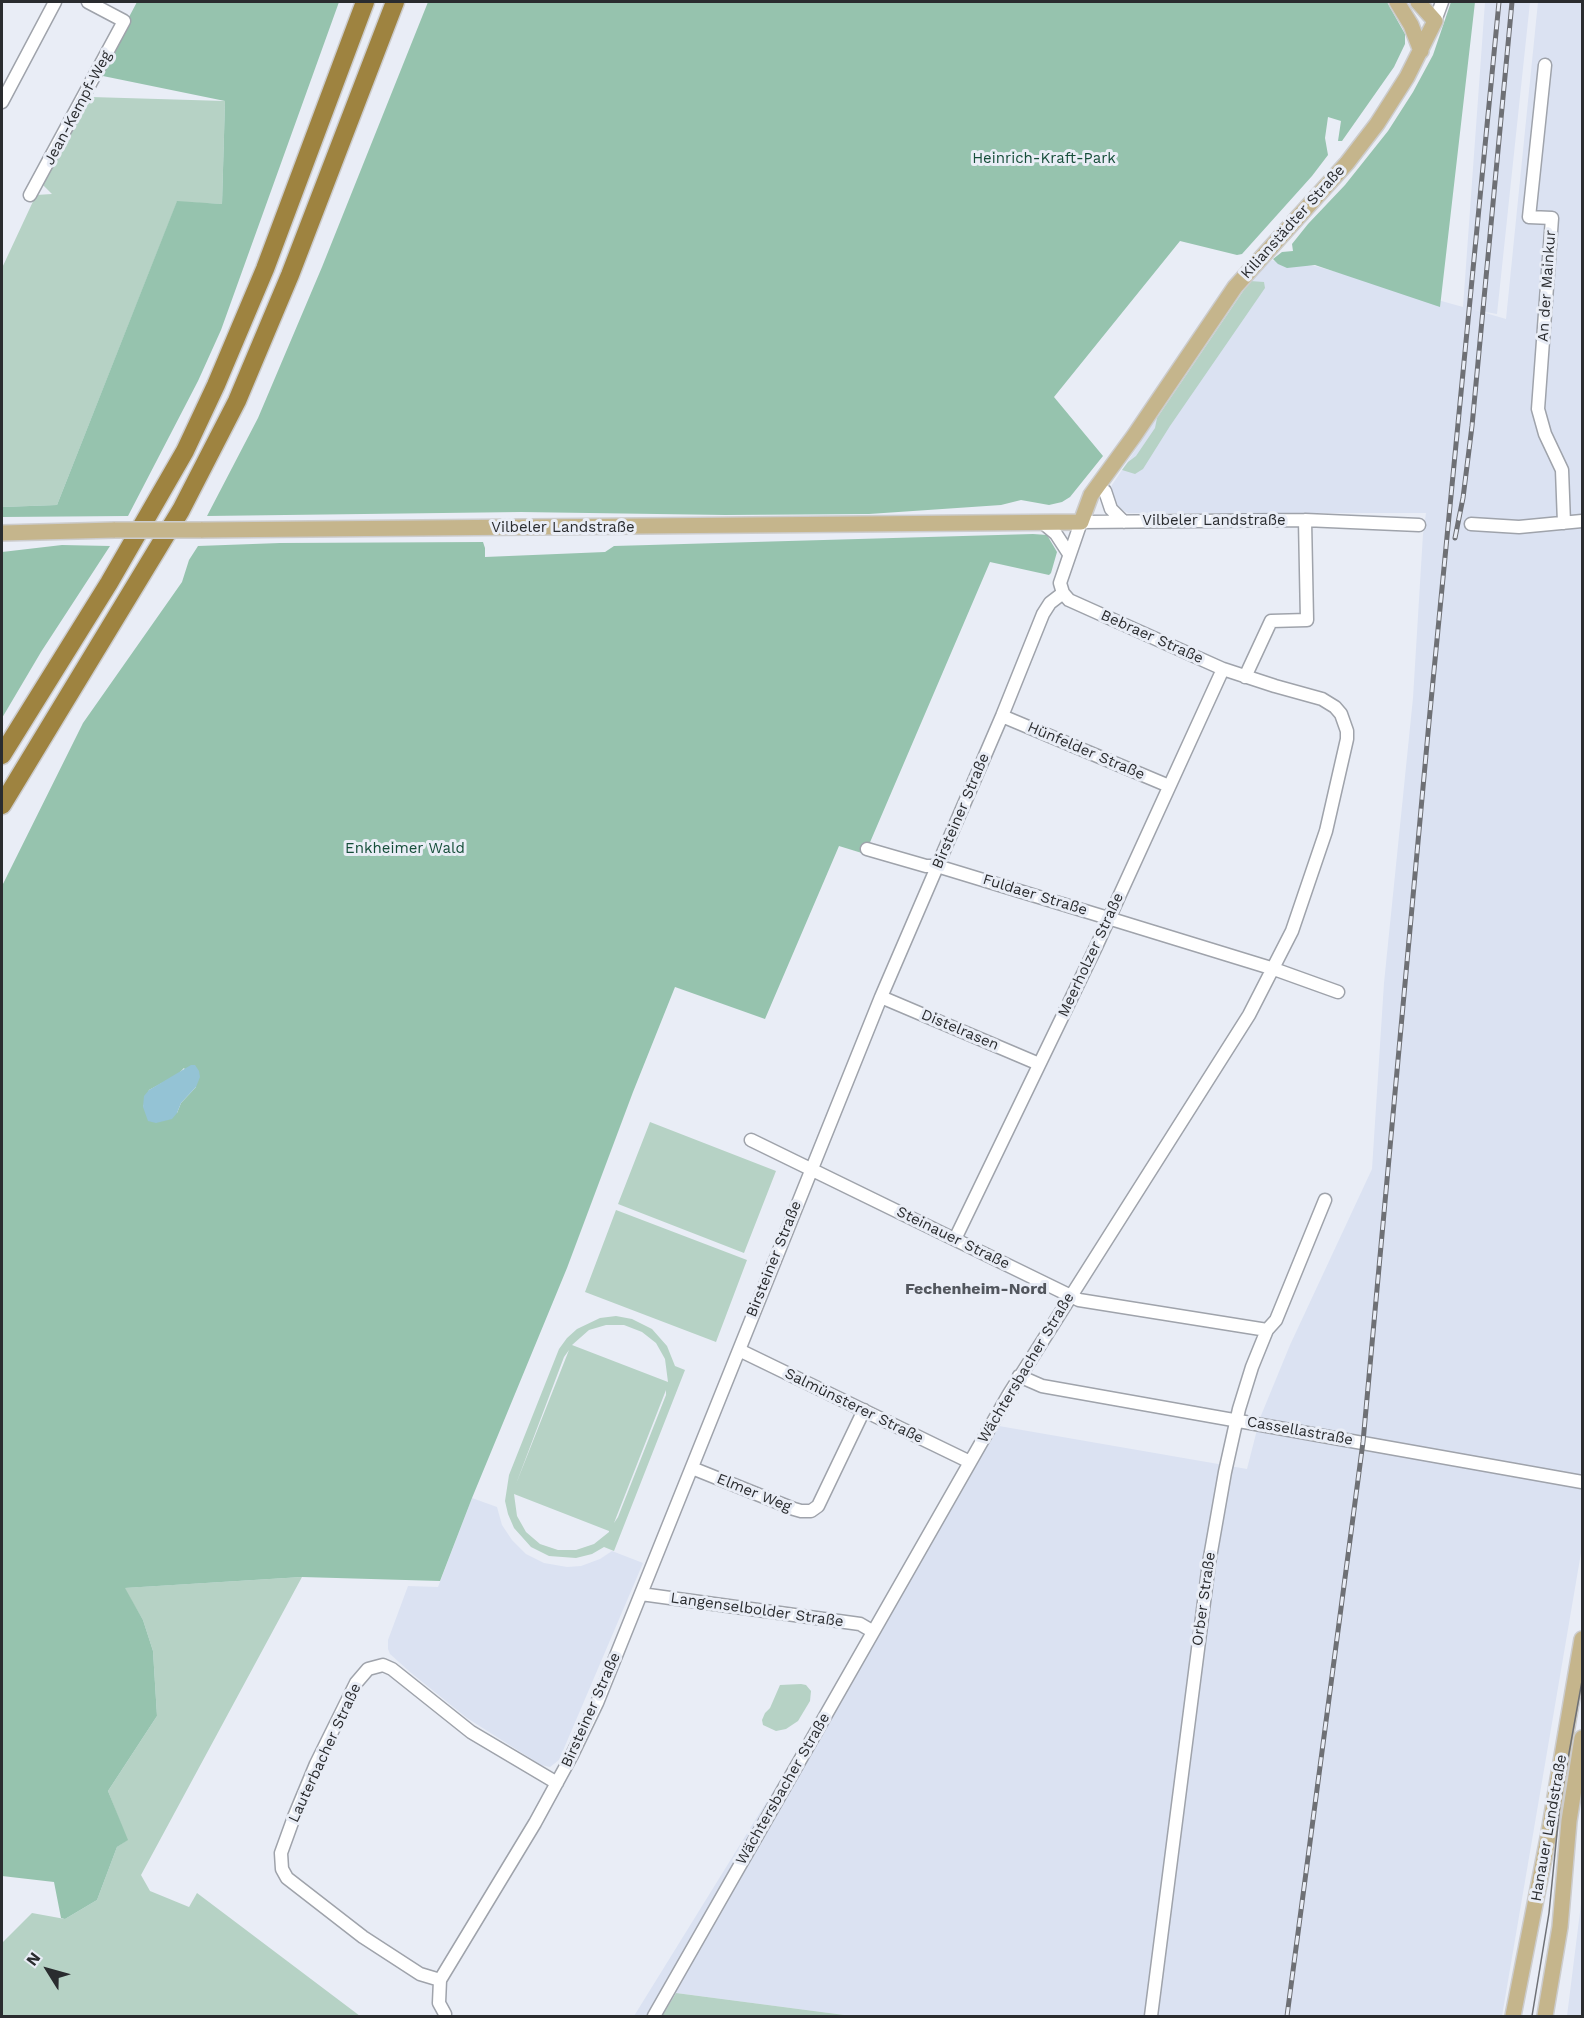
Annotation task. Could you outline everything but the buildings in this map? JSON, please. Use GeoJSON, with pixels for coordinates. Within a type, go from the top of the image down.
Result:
{"type":"FeatureCollection","features":[{"type":"Feature","properties":{"kind":"highway"},"geometry":{"type":"LineString","coordinates":[[2,755],[109,583],[185,451],[216,385],[265,269],[365,2]]}},
{"type":"Feature","properties":{"kind":"highway"},"geometry":{"type":"LineString","coordinates":[[2,805],[181,510],[237,401],[290,275],[395,2]]}},
{"type":"Feature","properties":{"kind":"main road"},"geometry":{"type":"LineString","coordinates":[[1397,2],[1419,19],[1435,21]]}},
{"type":"Feature","properties":{"kind":"main road"},"geometry":{"type":"LineString","coordinates":[[1397,2],[1413,29],[1421,51]]}},
{"type":"Feature","properties":{"kind":"main road"},"geometry":{"type":"LineString","coordinates":[[1418,2],[1435,21]]}},
{"type":"Feature","properties":{"kind":"main road","name":"Kilianstädter Straße"},"geometry":{"type":"LineString","coordinates":[[1098,493],[1235,287],[1358,149],[1394,99],[1435,21]]}},
{"type":"Feature","properties":{"kind":"main road"},"geometry":{"type":"LineString","coordinates":[[1081,522],[1098,493]]}},
{"type":"Feature","properties":{"kind":"main road"},"geometry":{"type":"LineString","coordinates":[[1043,523],[1070,512],[1098,493]]}},
{"type":"Feature","properties":{"kind":"main road","name":"Vilbeler Landstraße"},"geometry":{"type":"LineString","coordinates":[[2,533],[115,530],[1081,522]]}},
{"type":"Feature","properties":{"kind":"main road","name":"Hanauer Landstraße"},"geometry":{"type":"LineString","coordinates":[[1513,2016],[1548,1838],[1582,1639]]}},
{"type":"Feature","properties":{"kind":"main road","name":"Hanauer Landstraße"},"geometry":{"type":"LineString","coordinates":[[1545,2016],[1560,1927],[1569,1821],[1582,1738]]}},
{"type":"Feature","properties":{"kind":"street"},"geometry":{"type":"LineString","coordinates":[[2,102],[55,2]]}},
{"type":"Feature","properties":{"kind":"street","name":"Jean-Kempf-Weg"},"geometry":{"type":"LineString","coordinates":[[30,195],[124,21],[88,2]]}},
{"type":"Feature","properties":{"kind":"street","name":"Kilianstädter Straße"},"geometry":{"type":"LineString","coordinates":[[1435,21],[1442,2]]}},
{"type":"Feature","properties":{"kind":"street","name":"An der Mainkur"},"geometry":{"type":"LineString","coordinates":[[1545,65],[1529,217],[1552,218],[1538,409],[1545,434],[1562,470],[1564,523]]}},
{"type":"Feature","properties":{"kind":"street","name":"Vilbeler Landstraße"},"geometry":{"type":"LineString","coordinates":[[1098,493],[1124,522]]}},
{"type":"Feature","properties":{"kind":"street","name":"Vilbeler Landstraße"},"geometry":{"type":"LineString","coordinates":[[1245,677],[1270,621],[1307,620],[1305,520]]}},
{"type":"Feature","properties":{"kind":"street","name":"Vilbeler Landstraße"},"geometry":{"type":"LineString","coordinates":[[1081,522],[1305,520],[1419,525]]}},
{"type":"Feature","properties":{"kind":"street"},"geometry":{"type":"LineString","coordinates":[[1471,524],[1519,527],[1582,521]]}},
{"type":"Feature","properties":{"kind":"street"},"geometry":{"type":"LineString","coordinates":[[1063,593],[1060,583],[1081,522]]}},
{"type":"Feature","properties":{"kind":"street"},"geometry":{"type":"LineString","coordinates":[[1043,523],[1059,537],[1070,554]]}},
{"type":"Feature","properties":{"kind":"street","name":"Bebraer Straße"},"geometry":{"type":"LineString","coordinates":[[1063,593],[1074,603],[1223,669],[1322,699],[1335,707]]}},
{"type":"Feature","properties":{"kind":"street","name":"Birsteiner Straße"},"geometry":{"type":"LineString","coordinates":[[440,1980],[536,1823],[597,1703],[881,997],[1046,608],[1063,593]]}},
{"type":"Feature","properties":{"kind":"street","name":"Meerholzer Straße"},"geometry":{"type":"LineString","coordinates":[[955,1239],[1096,947],[1223,669]]}},
{"type":"Feature","properties":{"kind":"street","name":"Wächtersbacher Straße"},"geometry":{"type":"LineString","coordinates":[[654,2016],[1019,1376],[1249,1016],[1274,969],[1308,889],[1336,791],[1347,731],[1341,714],[1335,707]]}},
{"type":"Feature","properties":{"kind":"street","name":"Hünfelder Straße"},"geometry":{"type":"LineString","coordinates":[[1002,716],[1169,786]]}},
{"type":"Feature","properties":{"kind":"street","name":"Fuldaer Straße"},"geometry":{"type":"LineString","coordinates":[[867,849],[926,866],[937,866],[1274,969],[1338,992]]}},
{"type":"Feature","properties":{"kind":"street","name":"Distelrasen"},"geometry":{"type":"LineString","coordinates":[[881,997],[1039,1064]]}},
{"type":"Feature","properties":{"kind":"street","name":"Steinauer Straße"},"geometry":{"type":"LineString","coordinates":[[751,1140],[1079,1300],[1268,1330]]}},
{"type":"Feature","properties":{"kind":"street","name":"Orber Straße"},"geometry":{"type":"LineString","coordinates":[[1151,2016],[1209,1563],[1225,1472],[1252,1367],[1268,1330],[1276,1320],[1325,1200]]}},
{"type":"Feature","properties":{"kind":"street","name":"Salmünsterer Straße"},"geometry":{"type":"LineString","coordinates":[[739,1350],[970,1462]]}},
{"type":"Feature","properties":{"kind":"street","name":"Cassellastraße"},"geometry":{"type":"LineString","coordinates":[[1019,1376],[1042,1386],[1582,1482]]}},
{"type":"Feature","properties":{"kind":"street","name":"Elmer Weg"},"geometry":{"type":"LineString","coordinates":[[692,1468],[794,1509],[811,1511],[818,1506],[864,1410]]}},
{"type":"Feature","properties":{"kind":"street","name":"Langenselbolder Straße"},"geometry":{"type":"LineString","coordinates":[[641,1594],[860,1624],[872,1631]]}},
{"type":"Feature","properties":{"kind":"street","name":"Lauterbacher Straße"},"geometry":{"type":"LineString","coordinates":[[440,1980],[420,1974],[363,1937],[287,1878],[282,1869],[281,1853],[294,1817],[316,1764],[356,1683],[363,1672],[372,1667],[383,1665],[392,1669],[471,1732],[557,1783]]}},
{"type":"Feature","properties":{"kind":"street"},"geometry":{"type":"LineString","coordinates":[[440,1980],[439,2003],[445,2014]]}},
{"type":"Feature","properties":{"kind":"shaded area"},"geometry":{"type":"Polygon","coordinates":[[[1485,2],[1530,2],[1497,314],[1475,310],[1506,319],[1538,2],[1582,2],[1582,1547],[1502,2016],[852,2016],[676,1993],[662,2016],[634,2016],[999,1426],[1247,1469],[1260,1418],[1290,1345],[1372,1169],[1384,983],[1413,698],[1426,513],[1128,513],[1115,506],[1110,495],[1112,485],[1199,354],[1250,281],[1269,260],[1315,266],[1463,307],[1485,2]]]}},
{"type":"Feature","properties":{"kind":"shaded area"},"geometry":{"type":"Polygon","coordinates":[[[472,1498],[497,1507],[502,1525],[512,1540],[526,1554],[544,1563],[567,1567],[581,1566],[600,1559],[612,1551],[643,1563],[559,1760],[550,1767],[541,1765],[467,1718],[410,1672],[390,1654],[388,1649],[388,1640],[408,1586],[438,1587],[472,1498]]]}},
{"type":"Feature","properties":{"kind":"shaded area"},"geometry":{"type":"Polygon","coordinates":[[[1582,1896],[1582,2016],[1567,2016],[1582,1896]]]}},
{"type":"Feature","properties":{"kind":"green space"},"geometry":{"type":"Polygon","coordinates":[[[137,2],[339,2],[221,330],[198,381],[128,516],[2,517],[2,507],[57,505],[177,201],[222,204],[225,101],[98,75],[137,2]]]}},
{"type":"Feature","properties":{"kind":"green space","name":"Heinrich-Kraft-Park"},"geometry":{"type":"Polygon","coordinates":[[[428,2],[1387,2],[1405,34],[1405,44],[1394,67],[1342,141],[1338,141],[1341,121],[1328,117],[1325,138],[1328,155],[1242,254],[1237,255],[1180,241],[1054,397],[1103,456],[1070,497],[1062,502],[1049,505],[1021,500],[1001,505],[869,514],[725,515],[521,512],[207,516],[258,418],[322,267],[428,2]]]}},
{"type":"Feature","properties":{"kind":"green space"},"geometry":{"type":"Polygon","coordinates":[[[1451,2],[1475,2],[1440,307],[1315,265],[1287,268],[1278,264],[1273,259],[1282,252],[1293,251],[1292,244],[1345,185],[1388,131],[1433,55],[1451,2]]]}},
{"type":"Feature","properties":{"kind":"green space"},"geometry":{"type":"Polygon","coordinates":[[[91,97],[225,101],[222,204],[177,202],[57,505],[2,507],[2,268],[36,195],[52,194],[43,185],[91,97]]]}},
{"type":"Feature","properties":{"kind":"green space"},"geometry":{"type":"Polygon","coordinates":[[[1250,281],[1264,282],[1265,288],[1143,469],[1135,474],[1122,470],[1136,456],[1155,428],[1157,418],[1250,281]]]}},
{"type":"Feature","properties":{"kind":"green space","name":"Enkheimer Wald"},"geometry":{"type":"Polygon","coordinates":[[[1033,534],[1047,535],[1057,552],[1049,575],[990,562],[865,854],[839,846],[765,1019],[675,987],[567,1268],[440,1581],[302,1577],[125,1588],[143,1620],[153,1651],[157,1716],[108,1791],[128,1840],[117,1847],[97,1900],[65,1919],[61,1918],[54,1882],[2,1876],[2,886],[83,723],[182,582],[189,560],[198,546],[280,543],[483,542],[485,557],[605,552],[614,546],[1033,534]],[[184,1068],[177,1075],[149,1090],[143,1107],[177,1113],[181,1103],[196,1087],[184,1068]]]}},
{"type":"Feature","properties":{"kind":"green space"},"geometry":{"type":"Polygon","coordinates":[[[62,545],[110,546],[41,652],[2,718],[2,552],[62,545]]]}},
{"type":"Feature","properties":{"kind":"green space"},"geometry":{"type":"Polygon","coordinates":[[[650,1122],[776,1171],[744,1253],[618,1204],[650,1122]]]}},
{"type":"Feature","properties":{"kind":"green space"},"geometry":{"type":"Polygon","coordinates":[[[616,1210],[747,1260],[716,1342],[585,1292],[616,1210]]]}},
{"type":"Feature","properties":{"kind":"green space"},"geometry":{"type":"Polygon","coordinates":[[[616,1316],[632,1319],[652,1329],[667,1346],[675,1366],[685,1370],[614,1551],[604,1547],[592,1554],[576,1558],[549,1556],[531,1547],[514,1528],[505,1501],[509,1475],[559,1349],[577,1329],[600,1318],[616,1316]],[[606,1325],[589,1330],[572,1345],[668,1382],[665,1359],[656,1343],[642,1332],[624,1325],[606,1325]],[[569,1350],[564,1357],[516,1484],[569,1350]],[[666,1390],[614,1523],[666,1395],[666,1390]],[[514,1494],[517,1516],[526,1532],[540,1544],[558,1550],[576,1550],[594,1544],[609,1532],[514,1494]]]}},
{"type":"Feature","properties":{"kind":"green space"},"geometry":{"type":"Polygon","coordinates":[[[302,1577],[141,1875],[150,1891],[189,1907],[197,1893],[360,2016],[2,2016],[2,1943],[32,1913],[65,1919],[97,1900],[117,1847],[127,1840],[108,1791],[157,1716],[153,1651],[143,1620],[124,1588],[302,1577]]]}},
{"type":"Feature","properties":{"kind":"green space"},"geometry":{"type":"Polygon","coordinates":[[[780,1685],[806,1685],[811,1691],[810,1701],[798,1721],[786,1729],[776,1731],[763,1725],[762,1720],[780,1685]]]}},
{"type":"Feature","properties":{"kind":"green space"},"geometry":{"type":"Polygon","coordinates":[[[676,1993],[852,2016],[662,2016],[676,1993]]]}},
{"type":"Feature","properties":{"kind":"water"},"geometry":{"type":"Polygon","coordinates":[[[191,1065],[195,1065],[200,1077],[196,1087],[181,1103],[177,1113],[172,1119],[156,1123],[148,1121],[143,1107],[144,1096],[149,1090],[191,1065]]]}},
{"type":"Feature","properties":{"kind":"tram line"},"geometry":{"type":"LineString","coordinates":[[1532,2016],[1549,1913],[1560,1803],[1582,1681]]}},
{"type":"Feature","properties":{"kind":"railway"},"geometry":{"type":"LineString","coordinates":[[1287,2016],[1363,1442],[1429,722],[1499,2]]}},
{"type":"Feature","properties":{"kind":"railway"},"geometry":{"type":"LineString","coordinates":[[1455,538],[1463,498],[1472,426],[1512,2]]}},
{"type":"Feature","properties":{"kind":"district","name":"Fechenheim-Nord"},"geometry":{"type":"Point","coordinates":[976,1289]}}]}
